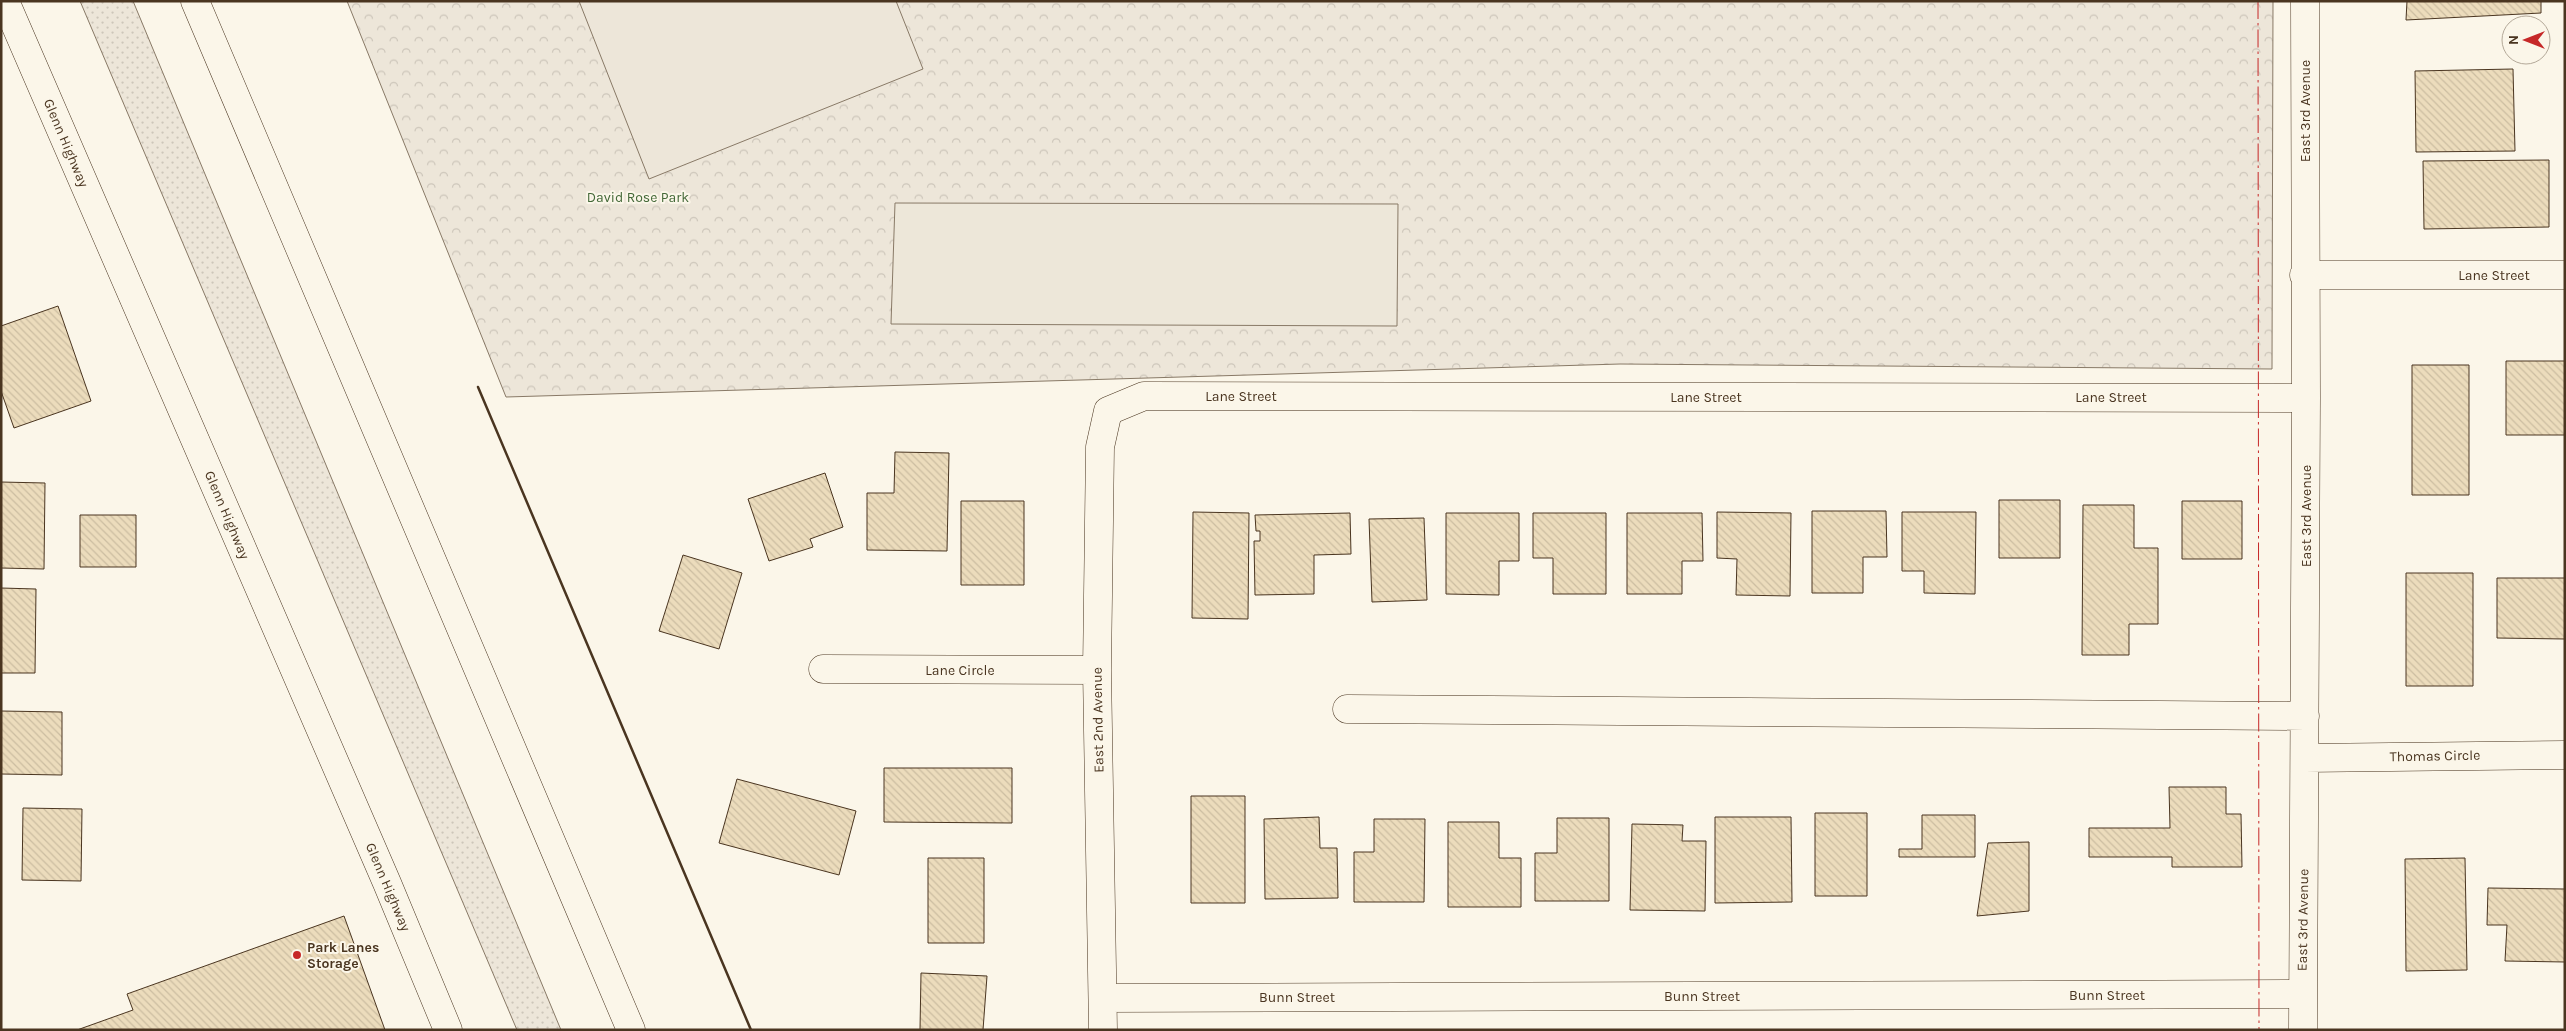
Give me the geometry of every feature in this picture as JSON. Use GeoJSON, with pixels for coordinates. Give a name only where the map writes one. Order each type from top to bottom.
{"type":"FeatureCollection","features":[{"type":"Feature","properties":{"kind":"main road","name":"Glenn Highway"},"geometry":{"type":"LineString","coordinates":[[5,1],[383,874],[448,1030]]}},
{"type":"Feature","properties":{"kind":"main road"},"geometry":{"type":"LineString","coordinates":[[195,1],[631,1030]]}},
{"type":"Feature","properties":{"kind":"main road","name":"East 3rd Avenue"},"geometry":{"type":"LineString","coordinates":[[2303,1030],[2306,398],[2304,275],[2305,1]]}},
{"type":"Feature","properties":{"kind":"main road","name":"Lane Street"},"geometry":{"type":"LineString","coordinates":[[2304,275],[2565,275]]}},
{"type":"Feature","properties":{"kind":"main road","name":"Lane Street"},"geometry":{"type":"LineString","coordinates":[[1108,411],[1144,396],[2306,398]]}},
{"type":"Feature","properties":{"kind":"main road","name":"East 2nd Avenue"},"geometry":{"type":"LineString","coordinates":[[1103,1030],[1097,670],[1100,446],[1108,411]]}},
{"type":"Feature","properties":{"kind":"main road","name":"Lane Circle"},"geometry":{"type":"LineString","coordinates":[[823,669],[1097,670]]}},
{"type":"Feature","properties":{"kind":"main road"},"geometry":{"type":"LineString","coordinates":[[1347,709],[2305,716]]}},
{"type":"Feature","properties":{"kind":"main road","name":"Thomas Circle"},"geometry":{"type":"LineString","coordinates":[[2305,758],[2565,755]]}},
{"type":"Feature","properties":{"kind":"main road","name":"Bunn Street"},"geometry":{"type":"LineString","coordinates":[[1103,998],[2302,994]]}},
{"type":"Feature","properties":{"kind":"green space"},"geometry":{"type":"Polygon","coordinates":[[[80,1],[133,1],[561,1030],[517,1030],[80,1]]]}},
{"type":"Feature","properties":{"kind":"green space","name":"David Rose Park"},"geometry":{"type":"Polygon","coordinates":[[[347,1],[2273,1],[2272,369],[1620,364],[506,397],[347,1]]]}},
{"type":"Feature","properties":{"kind":"green space"},"geometry":{"type":"Polygon","coordinates":[[[579,1],[896,1],[923,69],[649,179],[579,1]]]}},
{"type":"Feature","properties":{"kind":"shaded area"},"geometry":{"type":"Polygon","coordinates":[[[895,203],[1398,204],[1397,326],[891,324],[895,203]]]}},
{"type":"Feature","properties":{"kind":"building"},"geometry":{"type":"Polygon","coordinates":[[[2407,1],[2541,1],[2541,13],[2406,20],[2407,1]]]}},
{"type":"Feature","properties":{"kind":"building"},"geometry":{"type":"Polygon","coordinates":[[[2513,69],[2515,151],[2416,152],[2415,71],[2513,69]]]}},
{"type":"Feature","properties":{"kind":"building"},"geometry":{"type":"Polygon","coordinates":[[[2549,160],[2549,227],[2424,229],[2423,161],[2549,160]]]}},
{"type":"Feature","properties":{"kind":"building"},"geometry":{"type":"Polygon","coordinates":[[[58,306],[91,401],[14,428],[1,391],[1,326],[58,306]]]}},
{"type":"Feature","properties":{"kind":"building"},"geometry":{"type":"Polygon","coordinates":[[[2506,361],[2565,361],[2565,435],[2506,435],[2506,361]]]}},
{"type":"Feature","properties":{"kind":"building"},"geometry":{"type":"Polygon","coordinates":[[[2412,365],[2469,365],[2469,495],[2412,495],[2412,365]]]}},
{"type":"Feature","properties":{"kind":"building"},"geometry":{"type":"Polygon","coordinates":[[[895,452],[949,453],[947,551],[867,550],[867,493],[894,493],[895,452]]]}},
{"type":"Feature","properties":{"kind":"building"},"geometry":{"type":"Polygon","coordinates":[[[825,473],[843,527],[810,539],[813,547],[769,561],[748,499],[825,473]]]}},
{"type":"Feature","properties":{"kind":"building"},"geometry":{"type":"Polygon","coordinates":[[[1,482],[45,483],[44,569],[1,568],[1,482]]]}},
{"type":"Feature","properties":{"kind":"building"},"geometry":{"type":"Polygon","coordinates":[[[1999,500],[2060,500],[2060,558],[1999,558],[1999,500]]]}},
{"type":"Feature","properties":{"kind":"building"},"geometry":{"type":"Polygon","coordinates":[[[961,501],[1024,501],[1024,585],[961,585],[961,501]]]}},
{"type":"Feature","properties":{"kind":"building"},"geometry":{"type":"Polygon","coordinates":[[[2182,501],[2242,501],[2242,559],[2182,559],[2182,501]]]}},
{"type":"Feature","properties":{"kind":"building"},"geometry":{"type":"Polygon","coordinates":[[[2083,505],[2134,505],[2134,548],[2158,548],[2158,624],[2129,624],[2129,655],[2082,655],[2083,505]]]}},
{"type":"Feature","properties":{"kind":"building"},"geometry":{"type":"Polygon","coordinates":[[[1812,511],[1886,511],[1887,557],[1863,557],[1863,593],[1812,593],[1812,511]]]}},
{"type":"Feature","properties":{"kind":"building"},"geometry":{"type":"Polygon","coordinates":[[[1193,512],[1249,513],[1248,619],[1192,618],[1193,512]]]}},
{"type":"Feature","properties":{"kind":"building"},"geometry":{"type":"Polygon","coordinates":[[[1717,512],[1791,513],[1790,596],[1736,595],[1737,559],[1717,558],[1717,512]]]}},
{"type":"Feature","properties":{"kind":"building"},"geometry":{"type":"Polygon","coordinates":[[[1902,512],[1976,512],[1975,594],[1924,593],[1924,571],[1902,571],[1902,512]]]}},
{"type":"Feature","properties":{"kind":"building"},"geometry":{"type":"Polygon","coordinates":[[[1350,513],[1351,554],[1314,555],[1314,594],[1255,595],[1254,541],[1260,541],[1260,531],[1256,531],[1255,515],[1350,513]]]}},
{"type":"Feature","properties":{"kind":"building"},"geometry":{"type":"Polygon","coordinates":[[[1446,513],[1519,513],[1519,561],[1499,561],[1499,595],[1446,594],[1446,513]]]}},
{"type":"Feature","properties":{"kind":"building"},"geometry":{"type":"Polygon","coordinates":[[[1533,513],[1606,513],[1606,594],[1553,594],[1553,558],[1533,558],[1533,513]]]}},
{"type":"Feature","properties":{"kind":"building"},"geometry":{"type":"Polygon","coordinates":[[[1627,513],[1702,513],[1703,561],[1682,561],[1682,594],[1627,594],[1627,513]]]}},
{"type":"Feature","properties":{"kind":"building"},"geometry":{"type":"Polygon","coordinates":[[[80,515],[136,515],[136,567],[80,567],[80,515]]]}},
{"type":"Feature","properties":{"kind":"building"},"geometry":{"type":"Polygon","coordinates":[[[1424,518],[1427,600],[1372,602],[1369,519],[1424,518]]]}},
{"type":"Feature","properties":{"kind":"building"},"geometry":{"type":"Polygon","coordinates":[[[683,555],[742,573],[719,649],[659,631],[683,555]]]}},
{"type":"Feature","properties":{"kind":"building"},"geometry":{"type":"Polygon","coordinates":[[[2406,573],[2473,573],[2473,686],[2406,686],[2406,573]]]}},
{"type":"Feature","properties":{"kind":"building"},"geometry":{"type":"Polygon","coordinates":[[[2497,578],[2565,578],[2565,639],[2497,638],[2497,578]]]}},
{"type":"Feature","properties":{"kind":"building"},"geometry":{"type":"Polygon","coordinates":[[[1,588],[36,589],[35,673],[1,673],[1,588]]]}},
{"type":"Feature","properties":{"kind":"building"},"geometry":{"type":"Polygon","coordinates":[[[1,711],[62,712],[62,775],[1,774],[1,711]]]}},
{"type":"Feature","properties":{"kind":"building"},"geometry":{"type":"Polygon","coordinates":[[[884,768],[1012,768],[1012,823],[884,822],[884,768]]]}},
{"type":"Feature","properties":{"kind":"building"},"geometry":{"type":"Polygon","coordinates":[[[737,779],[856,811],[839,875],[719,843],[737,779]]]}},
{"type":"Feature","properties":{"kind":"building"},"geometry":{"type":"Polygon","coordinates":[[[2169,787],[2226,787],[2226,814],[2241,814],[2242,867],[2172,867],[2172,857],[2089,857],[2089,828],[2170,828],[2169,787]]]}},
{"type":"Feature","properties":{"kind":"building"},"geometry":{"type":"Polygon","coordinates":[[[1191,796],[1245,796],[1245,903],[1191,903],[1191,796]]]}},
{"type":"Feature","properties":{"kind":"building"},"geometry":{"type":"Polygon","coordinates":[[[23,808],[82,809],[81,881],[22,880],[23,808]]]}},
{"type":"Feature","properties":{"kind":"building"},"geometry":{"type":"Polygon","coordinates":[[[1815,813],[1867,813],[1867,896],[1815,896],[1815,813]]]}},
{"type":"Feature","properties":{"kind":"building"},"geometry":{"type":"Polygon","coordinates":[[[1922,815],[1975,815],[1975,857],[1899,857],[1899,849],[1922,849],[1922,815]]]}},
{"type":"Feature","properties":{"kind":"building"},"geometry":{"type":"Polygon","coordinates":[[[1319,817],[1320,848],[1337,848],[1338,898],[1265,899],[1264,819],[1319,817]]]}},
{"type":"Feature","properties":{"kind":"building"},"geometry":{"type":"Polygon","coordinates":[[[1715,817],[1791,817],[1792,902],[1715,903],[1715,817]]]}},
{"type":"Feature","properties":{"kind":"building"},"geometry":{"type":"Polygon","coordinates":[[[1557,818],[1609,818],[1609,901],[1535,901],[1535,853],[1557,853],[1557,818]]]}},
{"type":"Feature","properties":{"kind":"building"},"geometry":{"type":"Polygon","coordinates":[[[1374,819],[1425,819],[1424,902],[1354,902],[1354,852],[1374,852],[1374,819]]]}},
{"type":"Feature","properties":{"kind":"building"},"geometry":{"type":"Polygon","coordinates":[[[1448,822],[1499,822],[1499,858],[1521,858],[1521,907],[1448,907],[1448,822]]]}},
{"type":"Feature","properties":{"kind":"building"},"geometry":{"type":"Polygon","coordinates":[[[1632,824],[1683,825],[1682,841],[1706,841],[1705,911],[1630,910],[1632,824]]]}},
{"type":"Feature","properties":{"kind":"building"},"geometry":{"type":"Polygon","coordinates":[[[2029,842],[2029,911],[1977,916],[1988,843],[2029,842]]]}},
{"type":"Feature","properties":{"kind":"building"},"geometry":{"type":"Polygon","coordinates":[[[928,858],[984,858],[984,943],[928,943],[928,858]]]}},
{"type":"Feature","properties":{"kind":"building"},"geometry":{"type":"Polygon","coordinates":[[[2465,858],[2467,970],[2406,971],[2405,859],[2465,858]]]}},
{"type":"Feature","properties":{"kind":"building"},"geometry":{"type":"Polygon","coordinates":[[[2488,888],[2565,889],[2565,962],[2505,961],[2507,925],[2487,925],[2488,888]]]}},
{"type":"Feature","properties":{"kind":"building","name":"Park Lanes Storage"},"geometry":{"type":"Polygon","coordinates":[[[344,916],[385,1030],[77,1030],[133,1010],[127,994],[344,916]]]}},
{"type":"Feature","properties":{"kind":"building"},"geometry":{"type":"Polygon","coordinates":[[[921,973],[987,976],[983,1030],[920,1030],[921,973]]]}},
{"type":"Feature","properties":{"kind":"wall"},"geometry":{"type":"LineString","coordinates":[[478,387],[751,1030]]}},
{"type":"Feature","properties":{"kind":"power"},"geometry":{"type":"LineString","coordinates":[[2258,1],[2259,1030]]}},
{"type":"Feature","properties":{"kind":"place","name":"Park Lanes Storage"},"geometry":{"type":"Point","coordinates":[297,955]}}]}
